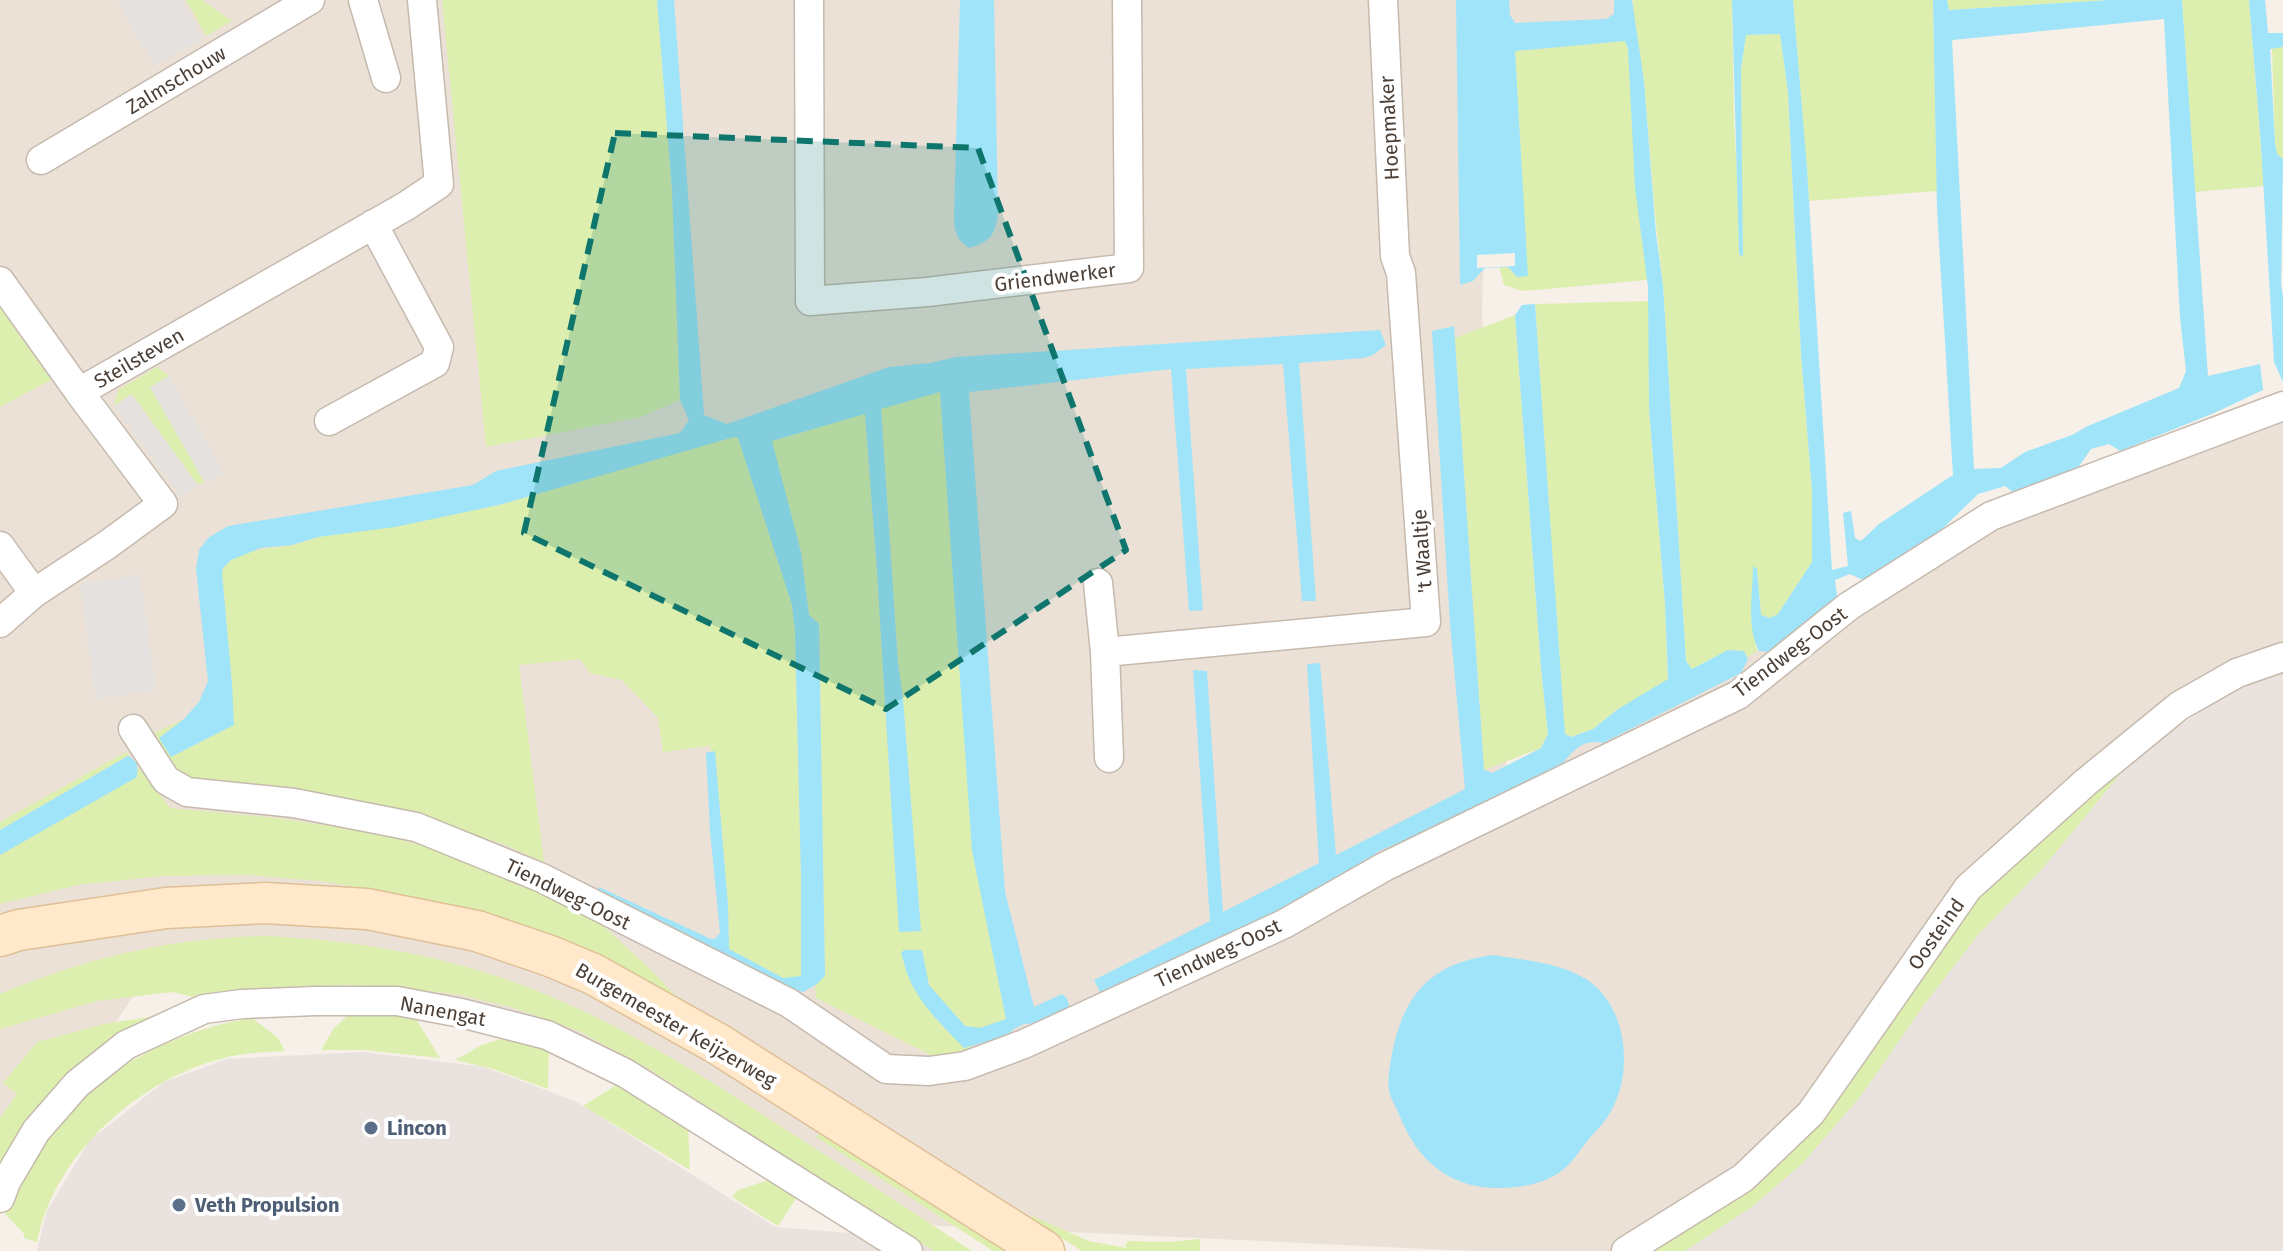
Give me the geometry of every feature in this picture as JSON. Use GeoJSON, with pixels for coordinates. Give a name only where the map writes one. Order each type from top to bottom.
{"type":"FeatureCollection","features":[{"type":"Feature","properties":{"kind":"street","name":"Zalmschouw"},"geometry":{"type":"LineString","coordinates":[[41,160],[310,0]]}},
{"type":"Feature","properties":{"kind":"street"},"geometry":{"type":"LineString","coordinates":[[363,0],[386,78]]}},
{"type":"Feature","properties":{"kind":"street","name":"Steilsteven"},"geometry":{"type":"LineString","coordinates":[[0,623],[34,593],[163,504],[79,392],[439,184],[422,0]]}},
{"type":"Feature","properties":{"kind":"street","name":"Griendwerker"},"geometry":{"type":"LineString","coordinates":[[809,0],[810,301],[927,292],[1129,268],[1127,0]]}},
{"type":"Feature","properties":{"kind":"street","name":"Hoepmaker"},"geometry":{"type":"LineString","coordinates":[[1383,0],[1395,256]]}},
{"type":"Feature","properties":{"kind":"street"},"geometry":{"type":"LineString","coordinates":[[329,421],[435,363],[439,347],[373,224]]}},
{"type":"Feature","properties":{"kind":"street","name":"'t Waaltje"},"geometry":{"type":"LineString","coordinates":[[1105,652],[1426,622],[1401,273],[1395,256]]}},
{"type":"Feature","properties":{"kind":"street"},"geometry":{"type":"LineString","coordinates":[[0,281],[79,392]]}},
{"type":"Feature","properties":{"kind":"street","name":"Tiendweg-Oost"},"geometry":{"type":"LineString","coordinates":[[133,729],[166,780],[187,792],[294,803],[416,827],[542,878],[789,1003],[886,1069],[929,1071],[965,1066],[1024,1044],[1284,924],[1397,860],[1738,695],[1849,606],[1991,516],[2283,406]]}},
{"type":"Feature","properties":{"kind":"street"},"geometry":{"type":"LineString","coordinates":[[0,546],[34,593]]}},
{"type":"Feature","properties":{"kind":"street"},"geometry":{"type":"LineString","coordinates":[[1098,583],[1105,652],[1109,758]]}},
{"type":"Feature","properties":{"kind":"street","name":"Oosteind"},"geometry":{"type":"LineString","coordinates":[[1626,1251],[1743,1178],[1811,1113],[1968,888],[2086,782],[2179,706],[2237,673],[2283,657]]}},
{"type":"Feature","properties":{"kind":"street","name":"Burgemeester Keijzerweg"},"geometry":{"type":"LineString","coordinates":[[0,936],[19,930],[166,908],[265,903],[367,909],[477,931],[593,974],[718,1044],[1044,1251]]}},
{"type":"Feature","properties":{"kind":"street","name":"Burgemeester Keijzerweg"},"geometry":{"type":"LineString","coordinates":[[0,962],[77,922]]}},
{"type":"Feature","properties":{"kind":"street","name":"Nanengat"},"geometry":{"type":"LineString","coordinates":[[0,1198],[36,1131],[77,1084],[126,1045],[204,1009],[286,1002],[397,1001],[461,1013],[547,1035],[612,1066],[908,1251]]}},
{"type":"Feature","properties":{"kind":"highlighted area"},"geometry":{"type":"Polygon","coordinates":[[[615,133],[978,148],[1126,550],[886,709],[524,533],[615,133]]]}},
{"type":"Feature","properties":{"kind":"shaded area"},"geometry":{"type":"Polygon","coordinates":[[[0,0],[1777,0],[1488,69],[1482,313],[1507,777],[2058,498],[2283,420],[2283,654],[2202,703],[2043,820],[1832,1095],[1617,1251],[1472,1251],[901,1224],[692,1089],[370,975],[136,992],[0,1194],[0,0]]]}},
{"type":"Feature","properties":{"kind":"shaded area"},"geometry":{"type":"Polygon","coordinates":[[[117,0],[182,0],[203,38],[154,66],[117,0]]]}},
{"type":"Feature","properties":{"kind":"shaded area"},"geometry":{"type":"Polygon","coordinates":[[[169,376],[224,473],[205,483],[150,387],[169,376]]]}},
{"type":"Feature","properties":{"kind":"shaded area"},"geometry":{"type":"Polygon","coordinates":[[[131,394],[197,484],[181,497],[114,406],[131,394]]]}},
{"type":"Feature","properties":{"kind":"shaded area"},"geometry":{"type":"Polygon","coordinates":[[[140,575],[156,690],[96,699],[80,584],[140,575]]]}},
{"type":"Feature","properties":{"kind":"shaded area"},"geometry":{"type":"Polygon","coordinates":[[[2283,655],[2283,1251],[1629,1251],[1726,1217],[2137,755],[2283,655]]]}},
{"type":"Feature","properties":{"kind":"shaded area"},"geometry":{"type":"Polygon","coordinates":[[[363,1052],[484,1067],[577,1102],[775,1227],[898,1237],[961,1251],[37,1251],[47,1211],[89,1141],[164,1082],[227,1059],[363,1052]]]}},
{"type":"Feature","properties":{"kind":"green space"},"geometry":{"type":"Polygon","coordinates":[[[186,0],[202,0],[232,21],[206,36],[186,0]]]}},
{"type":"Feature","properties":{"kind":"green space"},"geometry":{"type":"Polygon","coordinates":[[[442,0],[657,0],[672,190],[680,400],[641,417],[486,447],[442,0]]]}},
{"type":"Feature","properties":{"kind":"green space"},"geometry":{"type":"Polygon","coordinates":[[[1633,0],[1732,0],[1734,122],[1742,256],[1741,69],[1746,35],[1780,34],[1788,92],[1801,354],[1812,491],[1812,562],[1778,614],[1770,619],[1761,615],[1757,569],[1755,644],[1758,650],[1748,657],[1743,651],[1728,650],[1692,669],[1686,661],[1663,285],[1644,81],[1635,37],[1633,0]]]}},
{"type":"Feature","properties":{"kind":"green space"},"geometry":{"type":"Polygon","coordinates":[[[1793,0],[1933,0],[1937,191],[1809,201],[1793,0]]]}},
{"type":"Feature","properties":{"kind":"green space"},"geometry":{"type":"Polygon","coordinates":[[[1947,0],[2110,0],[1948,10],[1947,0]]]}},
{"type":"Feature","properties":{"kind":"green space"},"geometry":{"type":"Polygon","coordinates":[[[2182,0],[2249,0],[2264,186],[2195,192],[2182,0]]]}},
{"type":"Feature","properties":{"kind":"green space"},"geometry":{"type":"Polygon","coordinates":[[[1625,41],[1647,280],[1523,291],[1504,285],[1499,267],[1509,267],[1527,275],[1515,51],[1625,41]]]}},
{"type":"Feature","properties":{"kind":"green space"},"geometry":{"type":"Polygon","coordinates":[[[2272,47],[2283,47],[2283,159],[2277,154],[2275,143],[2272,47]]]}},
{"type":"Feature","properties":{"kind":"green space"},"geometry":{"type":"Polygon","coordinates":[[[1649,301],[1649,409],[1668,680],[1618,709],[1593,729],[1571,737],[1565,734],[1563,713],[1535,304],[1649,301]]]}},
{"type":"Feature","properties":{"kind":"green space"},"geometry":{"type":"Polygon","coordinates":[[[0,308],[51,380],[0,407],[0,308]]]}},
{"type":"Feature","properties":{"kind":"green space"},"geometry":{"type":"Polygon","coordinates":[[[1515,315],[1548,734],[1541,748],[1484,770],[1455,338],[1515,315]]]}},
{"type":"Feature","properties":{"kind":"green space"},"geometry":{"type":"Polygon","coordinates":[[[157,367],[169,376],[150,387],[205,483],[197,484],[132,394],[114,406],[118,390],[157,367]]]}},
{"type":"Feature","properties":{"kind":"green space"},"geometry":{"type":"Polygon","coordinates":[[[940,392],[991,941],[1006,1019],[980,1028],[965,1026],[929,985],[922,950],[919,995],[935,1018],[964,1047],[972,1048],[939,1059],[816,998],[815,985],[825,976],[819,624],[809,615],[801,552],[771,441],[865,413],[899,931],[921,931],[898,663],[881,408],[940,392]]]}},
{"type":"Feature","properties":{"kind":"green space"},"geometry":{"type":"Polygon","coordinates":[[[739,438],[792,605],[801,877],[801,977],[783,978],[729,949],[715,752],[711,752],[710,746],[663,752],[658,718],[622,680],[590,673],[580,659],[519,665],[544,862],[503,844],[440,825],[195,783],[172,772],[152,734],[184,719],[159,738],[206,738],[233,724],[222,573],[233,559],[252,551],[293,545],[739,438]]]}},
{"type":"Feature","properties":{"kind":"green space"},"geometry":{"type":"Polygon","coordinates":[[[126,752],[131,758],[127,756],[0,830],[0,822],[126,752]]]}},
{"type":"Feature","properties":{"kind":"green space"},"geometry":{"type":"Polygon","coordinates":[[[2132,760],[2042,869],[1978,935],[1924,1005],[1860,1097],[1802,1164],[1753,1206],[1685,1251],[1650,1251],[1716,1207],[1948,929],[2004,870],[2132,760]]]}},
{"type":"Feature","properties":{"kind":"green space"},"geometry":{"type":"Polygon","coordinates":[[[138,767],[170,808],[276,818],[375,833],[495,865],[582,906],[693,1014],[519,927],[414,897],[320,881],[247,875],[162,876],[78,885],[0,904],[0,855],[136,777],[138,767]]]}},
{"type":"Feature","properties":{"kind":"green space"},"geometry":{"type":"Polygon","coordinates":[[[266,936],[359,945],[421,956],[481,971],[545,994],[611,1025],[706,1079],[972,1251],[934,1251],[647,1068],[579,1031],[511,1007],[460,995],[348,985],[292,987],[206,1000],[172,992],[97,1001],[0,1029],[0,994],[33,981],[98,960],[163,945],[266,936]]]}},
{"type":"Feature","properties":{"kind":"green space"},"geometry":{"type":"Polygon","coordinates":[[[413,1014],[440,1058],[365,1050],[321,1050],[334,1028],[348,1015],[413,1014]]]}},
{"type":"Feature","properties":{"kind":"green space"},"geometry":{"type":"Polygon","coordinates":[[[155,1016],[0,1167],[0,1118],[17,1094],[3,1083],[37,1042],[104,1024],[155,1016]]]}},
{"type":"Feature","properties":{"kind":"green space"},"geometry":{"type":"Polygon","coordinates":[[[252,1018],[278,1038],[285,1051],[232,1056],[193,1068],[132,1102],[81,1151],[62,1179],[46,1210],[37,1242],[24,1238],[24,1234],[5,1214],[30,1165],[81,1100],[117,1070],[154,1049],[192,1033],[252,1018]]]}},
{"type":"Feature","properties":{"kind":"green space"},"geometry":{"type":"Polygon","coordinates":[[[501,1039],[549,1047],[548,1089],[493,1069],[455,1060],[482,1045],[501,1039]]]}},
{"type":"Feature","properties":{"kind":"green space"},"geometry":{"type":"Polygon","coordinates":[[[621,1082],[688,1124],[690,1170],[583,1106],[621,1082]]]}},
{"type":"Feature","properties":{"kind":"green space"},"geometry":{"type":"Polygon","coordinates":[[[829,1131],[1019,1251],[993,1251],[815,1136],[829,1131]]]}},
{"type":"Feature","properties":{"kind":"green space"},"geometry":{"type":"Polygon","coordinates":[[[772,1179],[799,1194],[778,1226],[732,1197],[738,1190],[772,1179]]]}},
{"type":"Feature","properties":{"kind":"green space"},"geometry":{"type":"Polygon","coordinates":[[[1030,1215],[1089,1241],[1127,1248],[1125,1245],[1128,1241],[1200,1239],[1200,1251],[1082,1251],[1033,1220],[1030,1215]]]}},
{"type":"Feature","properties":{"kind":"water"},"geometry":{"type":"Polygon","coordinates":[[[657,0],[674,0],[704,415],[727,424],[889,367],[956,357],[1380,330],[1386,345],[1364,358],[1299,363],[1316,601],[1302,601],[1283,364],[1186,369],[1203,610],[1189,611],[1171,369],[969,392],[1005,892],[1034,1007],[1062,994],[1067,998],[1070,1010],[1042,1023],[1024,1024],[1007,1036],[964,1048],[919,997],[901,953],[904,950],[922,950],[929,985],[965,1026],[980,1028],[1006,1019],[972,851],[940,392],[881,409],[898,663],[921,931],[899,932],[865,414],[772,441],[801,552],[809,615],[819,624],[825,976],[803,992],[783,986],[597,890],[599,887],[715,939],[720,933],[706,753],[715,751],[729,949],[783,978],[801,976],[801,877],[792,605],[738,438],[499,505],[395,527],[261,548],[231,560],[222,573],[234,725],[171,757],[159,738],[184,719],[199,702],[208,681],[196,569],[199,550],[208,538],[228,526],[473,485],[496,471],[680,433],[689,420],[680,400],[672,190],[657,0]]]}},
{"type":"Feature","properties":{"kind":"water"},"geometry":{"type":"Polygon","coordinates":[[[960,0],[994,0],[998,213],[991,236],[970,248],[959,239],[954,218],[960,0]]]}},
{"type":"Feature","properties":{"kind":"water"},"geometry":{"type":"Polygon","coordinates":[[[1456,0],[1509,0],[1510,15],[1515,23],[1606,19],[1614,14],[1614,0],[1632,0],[1644,81],[1663,285],[1686,661],[1692,669],[1728,650],[1744,651],[1748,659],[1741,673],[1603,743],[1590,742],[1580,746],[1563,763],[1409,843],[1379,851],[1353,876],[1175,960],[1161,963],[1103,998],[1094,980],[1210,921],[1193,670],[1207,671],[1223,912],[1319,863],[1307,664],[1320,663],[1336,855],[1465,789],[1450,624],[1432,331],[1454,326],[1484,770],[1492,773],[1541,748],[1548,734],[1515,315],[1522,305],[1535,304],[1565,734],[1571,737],[1593,729],[1618,709],[1668,679],[1649,409],[1648,287],[1635,187],[1628,49],[1625,41],[1515,51],[1528,276],[1517,277],[1508,267],[1485,268],[1473,281],[1460,285],[1456,0]]]}},
{"type":"Feature","properties":{"kind":"water"},"geometry":{"type":"Polygon","coordinates":[[[1732,0],[1793,0],[1807,168],[1832,570],[1848,566],[1843,513],[1851,511],[1855,538],[1861,541],[1879,524],[1953,475],[1937,209],[1933,0],[1947,0],[1949,10],[2110,0],[2182,0],[2208,376],[2260,364],[2263,390],[2120,451],[2109,444],[2091,449],[2073,475],[2019,497],[2005,486],[1978,494],[1931,540],[1867,582],[1850,574],[1835,580],[1837,595],[1828,612],[1770,652],[1759,651],[1751,621],[1753,566],[1757,569],[1761,615],[1770,618],[1778,614],[1812,562],[1812,491],[1801,354],[1788,92],[1780,34],[1746,35],[1741,69],[1743,257],[1739,254],[1732,0]],[[2164,19],[1952,40],[1974,469],[2001,468],[2025,452],[2179,388],[2186,371],[2180,317],[2164,19]]]}},
{"type":"Feature","properties":{"kind":"water"},"geometry":{"type":"Polygon","coordinates":[[[2249,0],[2265,0],[2268,33],[2283,33],[2283,47],[2270,49],[2275,143],[2277,154],[2283,159],[2283,382],[2274,362],[2249,0]]]}},
{"type":"Feature","properties":{"kind":"water"},"geometry":{"type":"Polygon","coordinates":[[[128,756],[137,764],[137,777],[0,855],[0,830],[128,756]]]}},
{"type":"Feature","properties":{"kind":"water"},"geometry":{"type":"Polygon","coordinates":[[[1492,955],[1552,965],[1575,973],[1600,990],[1618,1022],[1624,1059],[1623,1077],[1611,1111],[1572,1161],[1547,1179],[1509,1188],[1466,1183],[1437,1169],[1415,1145],[1388,1086],[1397,1034],[1412,999],[1440,972],[1472,959],[1492,955]]]}},
{"type":"Feature","properties":{"kind":"pier"},"geometry":{"type":"Polygon","coordinates":[[[1515,253],[1515,266],[1477,268],[1477,255],[1515,253]]]}},
{"type":"Feature","properties":{"kind":"place","name":"Lincon"},"geometry":{"type":"Point","coordinates":[371,1128]}},
{"type":"Feature","properties":{"kind":"place","name":"Veth Propulsion"},"geometry":{"type":"Point","coordinates":[179,1205]}}]}
